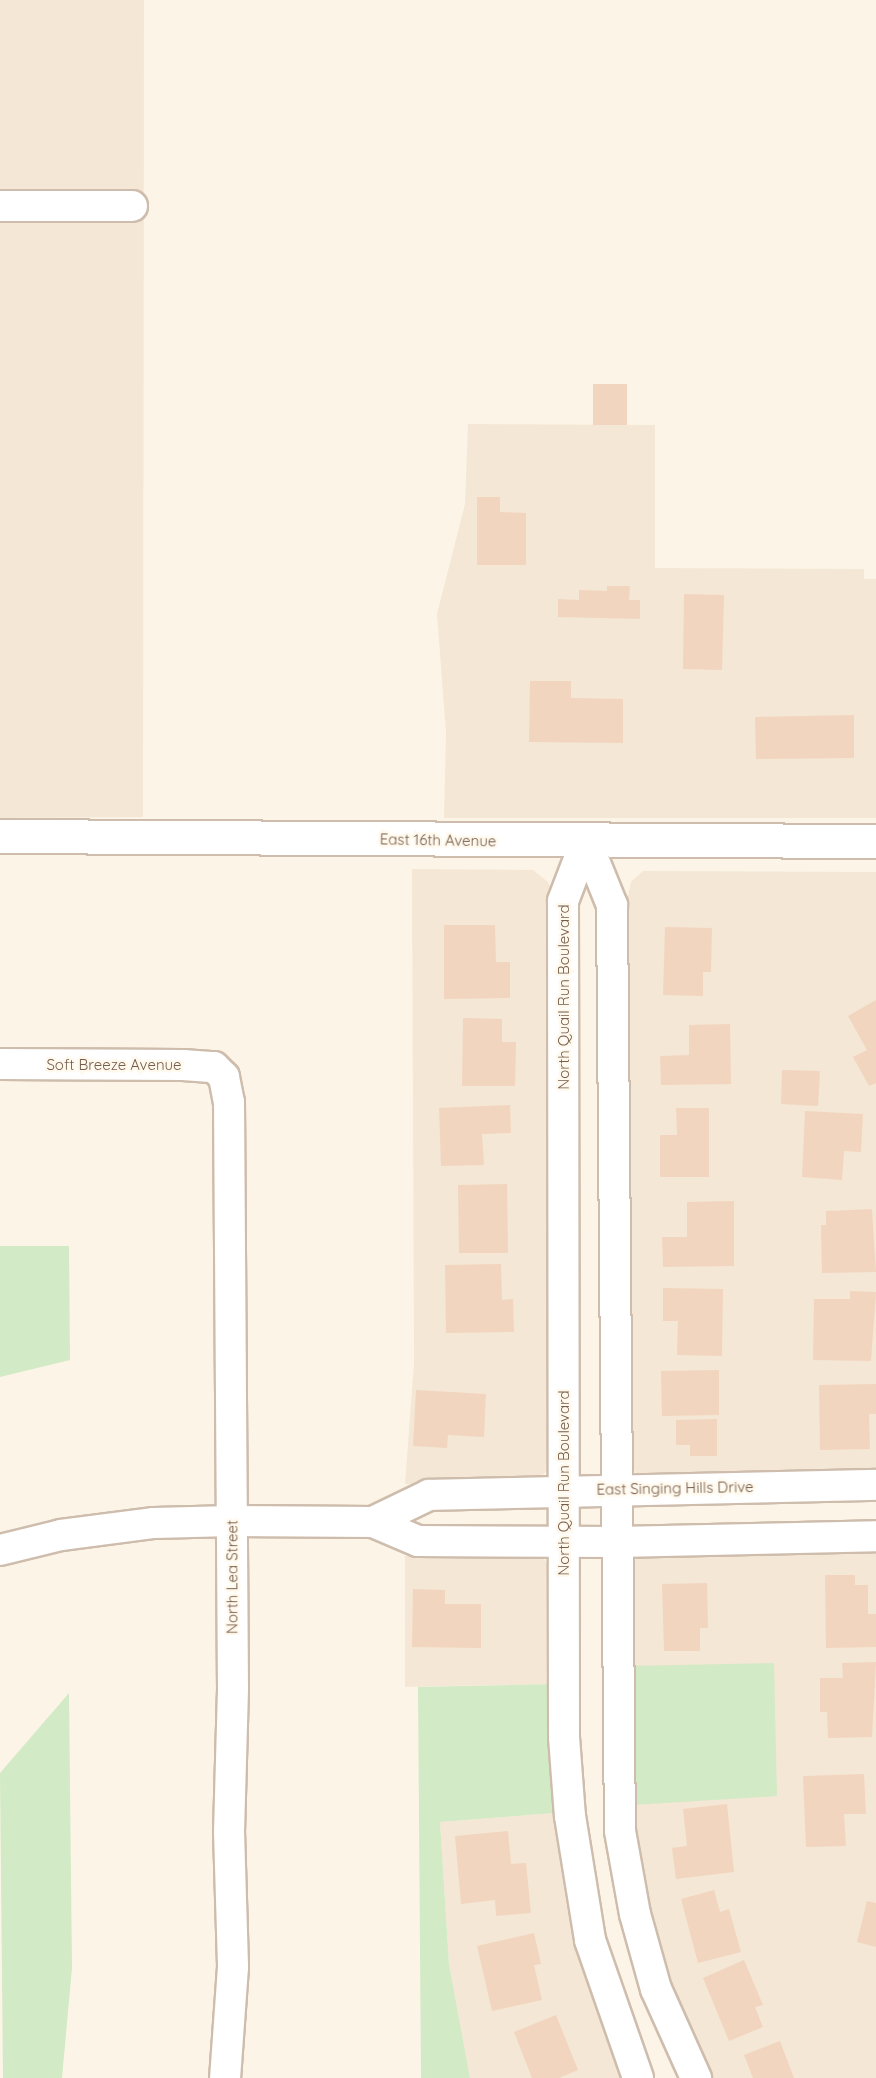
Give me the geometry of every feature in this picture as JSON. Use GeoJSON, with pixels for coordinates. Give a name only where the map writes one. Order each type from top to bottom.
{"type":"FeatureCollection","features":[{"type":"Feature","properties":{"kind":"street"},"geometry":{"type":"LineString","coordinates":[[0,206],[132,206]]}},
{"type":"Feature","properties":{"kind":"street","name":"East 16th Avenue"},"geometry":{"type":"LineString","coordinates":[[0,836],[876,841]]}},
{"type":"Feature","properties":{"kind":"street"},"geometry":{"type":"LineString","coordinates":[[586,841],[612,905],[620,1831],[635,1914],[656,1989],[696,2078]]}},
{"type":"Feature","properties":{"kind":"street","name":"North Quail Run Boulevard"},"geometry":{"type":"LineString","coordinates":[[586,841],[563,901],[564,1737],[572,1826],[590,1940],[638,2078]]}},
{"type":"Feature","properties":{"kind":"street","name":"Soft Breeze Avenue"},"geometry":{"type":"LineString","coordinates":[[0,1064],[183,1065],[214,1067],[225,1077]]}},
{"type":"Feature","properties":{"kind":"street","name":"North Lea Street"},"geometry":{"type":"LineString","coordinates":[[225,1077],[229,1102],[232,1521],[229,1831],[233,1967],[225,2078]]}},
{"type":"Feature","properties":{"kind":"street","name":"East Singing Hills Drive"},"geometry":{"type":"LineString","coordinates":[[373,1522],[429,1495],[564,1490],[876,1485]]}},
{"type":"Feature","properties":{"kind":"street","name":"East Singing Hills Drive"},"geometry":{"type":"LineString","coordinates":[[0,1550],[62,1534],[232,1521],[373,1522],[418,1541],[618,1542],[876,1536]]}},
{"type":"Feature","properties":{"kind":"shaded area"},"geometry":{"type":"Polygon","coordinates":[[[0,0],[144,0],[143,817],[0,818],[0,0]]]}},
{"type":"Feature","properties":{"kind":"shaded area"},"geometry":{"type":"Polygon","coordinates":[[[468,424],[655,425],[655,568],[864,569],[864,579],[876,579],[876,818],[444,818],[446,733],[437,614],[465,504],[468,424]]]}},
{"type":"Feature","properties":{"kind":"shaded area"},"geometry":{"type":"Polygon","coordinates":[[[412,869],[533,870],[548,882],[553,893],[551,1465],[544,1474],[531,1480],[405,1484],[414,1363],[412,869]]]}},
{"type":"Feature","properties":{"kind":"shaded area"},"geometry":{"type":"Polygon","coordinates":[[[643,871],[876,872],[876,1473],[648,1478],[635,1472],[631,1462],[627,901],[631,882],[643,871]]]}},
{"type":"Feature","properties":{"kind":"shaded area"},"geometry":{"type":"Polygon","coordinates":[[[876,1550],[876,2078],[707,2078],[655,1943],[633,1835],[629,1568],[641,1553],[876,1550]]]}},
{"type":"Feature","properties":{"kind":"shaded area"},"geometry":{"type":"Polygon","coordinates":[[[529,1553],[545,1560],[551,1573],[553,1684],[405,1687],[405,1556],[529,1553]]]}},
{"type":"Feature","properties":{"kind":"shaded area"},"geometry":{"type":"Polygon","coordinates":[[[554,1813],[564,1874],[625,2078],[470,2078],[449,1964],[440,1822],[554,1813]]]}},
{"type":"Feature","properties":{"kind":"green space"},"geometry":{"type":"Polygon","coordinates":[[[0,1246],[69,1246],[70,1360],[0,1377],[0,1246]]]}},
{"type":"Feature","properties":{"kind":"green space"},"geometry":{"type":"Polygon","coordinates":[[[774,1663],[777,1796],[633,1805],[628,1666],[774,1663]]]}},
{"type":"Feature","properties":{"kind":"green space"},"geometry":{"type":"Polygon","coordinates":[[[553,1684],[554,1813],[440,1822],[449,1964],[470,2078],[421,2078],[418,1687],[553,1684]]]}},
{"type":"Feature","properties":{"kind":"green space"},"geometry":{"type":"Polygon","coordinates":[[[69,1693],[72,1968],[62,2078],[3,2078],[0,1773],[69,1693]]]}},
{"type":"Feature","properties":{"kind":"building"},"geometry":{"type":"Polygon","coordinates":[[[593,384],[627,384],[627,425],[593,425],[593,384]]]}},
{"type":"Feature","properties":{"kind":"building"},"geometry":{"type":"Polygon","coordinates":[[[477,497],[500,497],[500,512],[526,513],[526,565],[477,565],[477,497]]]}},
{"type":"Feature","properties":{"kind":"building"},"geometry":{"type":"Polygon","coordinates":[[[607,586],[630,586],[629,600],[640,600],[640,619],[558,617],[558,599],[579,600],[579,590],[607,591],[607,586]]]}},
{"type":"Feature","properties":{"kind":"building"},"geometry":{"type":"Polygon","coordinates":[[[684,594],[724,595],[722,670],[683,669],[684,594]]]}},
{"type":"Feature","properties":{"kind":"building"},"geometry":{"type":"Polygon","coordinates":[[[530,681],[571,681],[571,698],[623,699],[623,743],[529,742],[530,681]]]}},
{"type":"Feature","properties":{"kind":"building"},"geometry":{"type":"Polygon","coordinates":[[[854,715],[854,758],[756,759],[755,717],[854,715]]]}},
{"type":"Feature","properties":{"kind":"building"},"geometry":{"type":"Polygon","coordinates":[[[444,925],[495,925],[496,962],[510,962],[510,998],[444,999],[444,925]]]}},
{"type":"Feature","properties":{"kind":"building"},"geometry":{"type":"Polygon","coordinates":[[[665,927],[712,928],[711,972],[703,972],[703,996],[663,995],[665,927]]]}},
{"type":"Feature","properties":{"kind":"building"},"geometry":{"type":"Polygon","coordinates":[[[876,1000],[876,1083],[869,1086],[853,1057],[867,1050],[848,1016],[876,1000]]]}},
{"type":"Feature","properties":{"kind":"building"},"geometry":{"type":"Polygon","coordinates":[[[463,1018],[502,1019],[502,1042],[516,1042],[515,1086],[462,1086],[463,1018]]]}},
{"type":"Feature","properties":{"kind":"building"},"geometry":{"type":"Polygon","coordinates":[[[730,1024],[731,1084],[661,1085],[660,1056],[689,1055],[689,1025],[730,1024]]]}},
{"type":"Feature","properties":{"kind":"building"},"geometry":{"type":"Polygon","coordinates":[[[782,1070],[820,1071],[818,1106],[781,1104],[782,1070]]]}},
{"type":"Feature","properties":{"kind":"building"},"geometry":{"type":"Polygon","coordinates":[[[510,1105],[511,1133],[482,1134],[484,1165],[441,1166],[439,1108],[510,1105]]]}},
{"type":"Feature","properties":{"kind":"building"},"geometry":{"type":"Polygon","coordinates":[[[676,1108],[709,1108],[709,1177],[660,1177],[660,1135],[677,1135],[676,1108]]]}},
{"type":"Feature","properties":{"kind":"building"},"geometry":{"type":"Polygon","coordinates":[[[805,1111],[863,1114],[861,1152],[844,1151],[842,1180],[802,1177],[805,1111]]]}},
{"type":"Feature","properties":{"kind":"building"},"geometry":{"type":"Polygon","coordinates":[[[507,1184],[508,1253],[459,1253],[458,1185],[507,1184]]]}},
{"type":"Feature","properties":{"kind":"building"},"geometry":{"type":"Polygon","coordinates":[[[734,1201],[734,1266],[663,1267],[662,1237],[687,1237],[687,1202],[734,1201]]]}},
{"type":"Feature","properties":{"kind":"building"},"geometry":{"type":"Polygon","coordinates":[[[872,1209],[876,1272],[822,1273],[821,1225],[826,1225],[826,1211],[872,1209]]]}},
{"type":"Feature","properties":{"kind":"building"},"geometry":{"type":"Polygon","coordinates":[[[501,1264],[502,1300],[513,1299],[514,1332],[446,1333],[445,1265],[501,1264]]]}},
{"type":"Feature","properties":{"kind":"building"},"geometry":{"type":"Polygon","coordinates":[[[663,1288],[723,1289],[722,1356],[677,1355],[678,1321],[663,1321],[663,1288]]]}},
{"type":"Feature","properties":{"kind":"building"},"geometry":{"type":"Polygon","coordinates":[[[850,1291],[876,1292],[871,1361],[813,1360],[814,1299],[850,1299],[850,1291]]]}},
{"type":"Feature","properties":{"kind":"building"},"geometry":{"type":"Polygon","coordinates":[[[719,1370],[719,1415],[662,1416],[661,1371],[719,1370]]]}},
{"type":"Feature","properties":{"kind":"building"},"geometry":{"type":"Polygon","coordinates":[[[876,1384],[876,1414],[869,1414],[870,1449],[820,1450],[819,1385],[876,1384]]]}},
{"type":"Feature","properties":{"kind":"building"},"geometry":{"type":"Polygon","coordinates":[[[416,1390],[486,1394],[484,1437],[448,1435],[447,1448],[413,1446],[416,1390]]]}},
{"type":"Feature","properties":{"kind":"building"},"geometry":{"type":"Polygon","coordinates":[[[717,1419],[717,1456],[690,1456],[690,1445],[676,1445],[676,1420],[717,1419]]]}},
{"type":"Feature","properties":{"kind":"building"},"geometry":{"type":"Polygon","coordinates":[[[825,1575],[855,1575],[855,1585],[868,1585],[868,1614],[876,1614],[876,1647],[826,1648],[825,1575]]]}},
{"type":"Feature","properties":{"kind":"building"},"geometry":{"type":"Polygon","coordinates":[[[707,1583],[708,1628],[700,1628],[700,1651],[664,1651],[662,1584],[707,1583]]]}},
{"type":"Feature","properties":{"kind":"building"},"geometry":{"type":"Polygon","coordinates":[[[413,1589],[445,1590],[445,1604],[481,1604],[481,1648],[412,1647],[413,1589]]]}},
{"type":"Feature","properties":{"kind":"building"},"geometry":{"type":"Polygon","coordinates":[[[876,1662],[872,1737],[828,1738],[827,1712],[820,1712],[820,1678],[843,1678],[842,1663],[876,1662]]]}},
{"type":"Feature","properties":{"kind":"building"},"geometry":{"type":"Polygon","coordinates":[[[864,1774],[866,1814],[844,1814],[846,1846],[806,1847],[803,1776],[864,1774]]]}},
{"type":"Feature","properties":{"kind":"building"},"geometry":{"type":"Polygon","coordinates":[[[727,1804],[734,1872],[676,1879],[672,1848],[687,1846],[683,1809],[727,1804]]]}},
{"type":"Feature","properties":{"kind":"building"},"geometry":{"type":"Polygon","coordinates":[[[508,1831],[511,1864],[526,1863],[531,1913],[496,1916],[495,1900],[461,1904],[455,1836],[508,1831]]]}},
{"type":"Feature","properties":{"kind":"building"},"geometry":{"type":"Polygon","coordinates":[[[714,1890],[720,1912],[729,1909],[741,1952],[698,1963],[681,1899],[714,1890]]]}},
{"type":"Feature","properties":{"kind":"building"},"geometry":{"type":"Polygon","coordinates":[[[867,1901],[876,1903],[876,1947],[857,1942],[867,1901]]]}},
{"type":"Feature","properties":{"kind":"building"},"geometry":{"type":"Polygon","coordinates":[[[534,1933],[541,1964],[534,1965],[542,2000],[492,2011],[477,1946],[534,1933]]]}},
{"type":"Feature","properties":{"kind":"building"},"geometry":{"type":"Polygon","coordinates":[[[744,1960],[763,2005],[755,2007],[763,2027],[729,2041],[703,1978],[744,1960]]]}},
{"type":"Feature","properties":{"kind":"building"},"geometry":{"type":"Polygon","coordinates":[[[556,2015],[578,2070],[559,2078],[532,2078],[514,2032],[556,2015]]]}},
{"type":"Feature","properties":{"kind":"building"},"geometry":{"type":"Polygon","coordinates":[[[780,2041],[794,2078],[753,2078],[744,2055],[780,2041]]]}}]}
